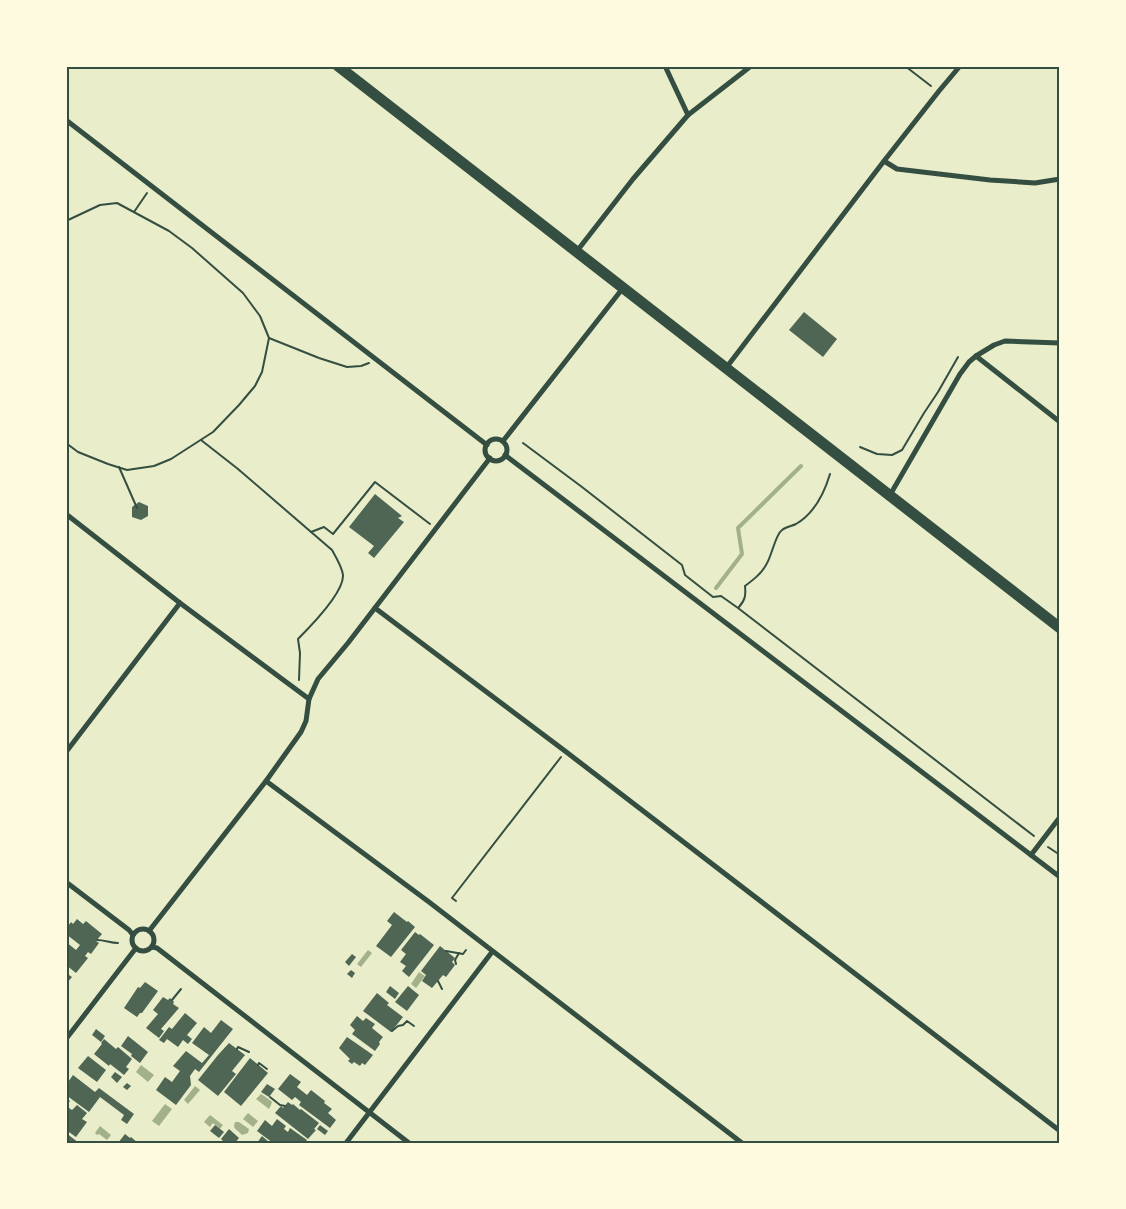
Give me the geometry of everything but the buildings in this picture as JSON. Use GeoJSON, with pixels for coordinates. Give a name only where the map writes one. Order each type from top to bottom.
{"type":"FeatureCollection","features":[{"type":"Feature","properties":{"kind":"main road"},"geometry":{"type":"LineString","coordinates":[[338,66],[1060,628]]}},
{"type":"Feature","properties":{"kind":"street"},"geometry":{"type":"LineString","coordinates":[[665,66],[688,115]]}},
{"type":"Feature","properties":{"kind":"street"},"geometry":{"type":"LineString","coordinates":[[577,251],[633,180],[688,115],[751,66]]}},
{"type":"Feature","properties":{"kind":"street"},"geometry":{"type":"LineString","coordinates":[[726,368],[884,161],[960,66]]}},
{"type":"Feature","properties":{"kind":"street"},"geometry":{"type":"LineString","coordinates":[[66,120],[487,445]]}},
{"type":"Feature","properties":{"kind":"street"},"geometry":{"type":"LineString","coordinates":[[884,161],[897,169],[990,180],[1035,183],[1060,179]]}},
{"type":"Feature","properties":{"kind":"street"},"geometry":{"type":"LineString","coordinates":[[503,441],[623,288]]}},
{"type":"Feature","properties":{"kind":"street"},"geometry":{"type":"LineString","coordinates":[[890,497],[960,374],[969,362],[994,345],[1005,341],[1060,342]]}},
{"type":"Feature","properties":{"kind":"street"},"geometry":{"type":"LineString","coordinates":[[976,356],[1060,422]]}},
{"type":"Feature","properties":{"kind":"street"},"geometry":{"type":"LineString","coordinates":[[492,440],[503,441],[507,447],[507,453],[503,458],[497,460],[490,458],[486,451],[487,445],[492,440]]}},
{"type":"Feature","properties":{"kind":"street"},"geometry":{"type":"LineString","coordinates":[[505,456],[1060,877]]}},
{"type":"Feature","properties":{"kind":"street"},"geometry":{"type":"LineString","coordinates":[[149,931],[266,781],[301,732],[306,721],[309,699],[318,679],[348,643],[490,458]]}},
{"type":"Feature","properties":{"kind":"street"},"geometry":{"type":"LineString","coordinates":[[66,514],[180,603],[309,699]]}},
{"type":"Feature","properties":{"kind":"street"},"geometry":{"type":"LineString","coordinates":[[66,752],[180,603]]}},
{"type":"Feature","properties":{"kind":"street"},"geometry":{"type":"LineString","coordinates":[[375,608],[565,751],[1060,1131]]}},
{"type":"Feature","properties":{"kind":"street"},"geometry":{"type":"LineString","coordinates":[[266,781],[429,902],[742,1143]]}},
{"type":"Feature","properties":{"kind":"street"},"geometry":{"type":"LineString","coordinates":[[1031,855],[1060,818]]}},
{"type":"Feature","properties":{"kind":"street"},"geometry":{"type":"LineString","coordinates":[[66,882],[133,935]]}},
{"type":"Feature","properties":{"kind":"street"},"geometry":{"type":"LineString","coordinates":[[146,929],[154,937],[152,947],[146,951],[136,948],[132,942],[133,935],[138,930],[146,929]]}},
{"type":"Feature","properties":{"kind":"street"},"geometry":{"type":"LineString","coordinates":[[152,947],[157,948],[409,1143]]}},
{"type":"Feature","properties":{"kind":"street"},"geometry":{"type":"LineString","coordinates":[[66,1039],[136,948]]}},
{"type":"Feature","properties":{"kind":"street"},"geometry":{"type":"LineString","coordinates":[[346,1143],[492,952]]}},
{"type":"Feature","properties":{"kind":"path"},"geometry":{"type":"LineString","coordinates":[[905,66],[939,91]]}},
{"type":"Feature","properties":{"kind":"path"},"geometry":{"type":"LineString","coordinates":[[134,212],[152,186]]}},
{"type":"Feature","properties":{"kind":"path"},"geometry":{"type":"LineString","coordinates":[[66,221],[100,205],[118,203],[169,230],[243,294],[260,316],[269,338],[262,372],[255,386],[239,406],[213,432],[171,459],[154,466],[127,470],[78,452],[66,443]]}},
{"type":"Feature","properties":{"kind":"path"},"geometry":{"type":"LineString","coordinates":[[269,338],[347,367],[362,366],[376,360]]}},
{"type":"Feature","properties":{"kind":"path"},"geometry":{"type":"LineString","coordinates":[[860,447],[877,454],[892,455],[902,450],[958,357]]}},
{"type":"Feature","properties":{"kind":"path"},"geometry":{"type":"LineString","coordinates":[[201,440],[238,469],[332,550],[343,574],[342,584],[338,592],[298,639],[300,653],[299,680]]}},
{"type":"Feature","properties":{"kind":"path"},"geometry":{"type":"LineString","coordinates":[[523,443],[682,565],[685,576],[713,597],[721,596],[738,608],[1060,856]]}},
{"type":"Feature","properties":{"kind":"path"},"geometry":{"type":"LineString","coordinates":[[119,467],[137,508]]}},
{"type":"Feature","properties":{"kind":"path"},"geometry":{"type":"LineString","coordinates":[[738,608],[744,602],[745,586],[756,579],[766,564],[781,530],[806,517],[816,506],[830,474]]}},
{"type":"Feature","properties":{"kind":"path"},"geometry":{"type":"LineString","coordinates":[[311,532],[324,527],[333,534],[375,482],[436,528]]}},
{"type":"Feature","properties":{"kind":"path"},"geometry":{"type":"LineString","coordinates":[[456,901],[452,898],[565,751]]}},
{"type":"Feature","properties":{"kind":"path"},"geometry":{"type":"LineString","coordinates":[[97,940],[118,943]]}},
{"type":"Feature","properties":{"kind":"path"},"geometry":{"type":"LineString","coordinates":[[446,951],[449,950],[463,954],[466,950]]}},
{"type":"Feature","properties":{"kind":"path"},"geometry":{"type":"LineString","coordinates":[[456,964],[455,960],[459,953]]}},
{"type":"Feature","properties":{"kind":"path"},"geometry":{"type":"LineString","coordinates":[[438,981],[442,988]]}},
{"type":"Feature","properties":{"kind":"path"},"geometry":{"type":"LineString","coordinates":[[172,1000],[181,990]]}},
{"type":"Feature","properties":{"kind":"path"},"geometry":{"type":"LineString","coordinates":[[392,1031],[407,1021],[414,1026]]}},
{"type":"Feature","properties":{"kind":"path"},"geometry":{"type":"LineString","coordinates":[[237,1049],[238,1047],[249,1052]]}},
{"type":"Feature","properties":{"kind":"path"},"geometry":{"type":"LineString","coordinates":[[258,1065],[260,1063],[268,1069]]}},
{"type":"Feature","properties":{"kind":"path"},"geometry":{"type":"LineString","coordinates":[[270,1096],[280,1105],[285,1106]]}},
{"type":"Feature","properties":{"kind":"shaded area"},"geometry":{"type":"Polygon","coordinates":[[[368,950],[372,953],[361,967],[357,964],[368,950]]]}},
{"type":"Feature","properties":{"kind":"shaded area"},"geometry":{"type":"Polygon","coordinates":[[[419,972],[425,976],[416,988],[411,984],[419,972]]]}},
{"type":"Feature","properties":{"kind":"shaded area"},"geometry":{"type":"Polygon","coordinates":[[[141,1065],[154,1075],[148,1082],[136,1072],[141,1065]]]}},
{"type":"Feature","properties":{"kind":"shaded area"},"geometry":{"type":"Polygon","coordinates":[[[195,1086],[200,1090],[188,1104],[184,1100],[195,1086]]]}},
{"type":"Feature","properties":{"kind":"shaded area"},"geometry":{"type":"Polygon","coordinates":[[[261,1094],[272,1102],[269,1109],[256,1099],[261,1094]]]}},
{"type":"Feature","properties":{"kind":"shaded area"},"geometry":{"type":"Polygon","coordinates":[[[165,1104],[172,1109],[159,1126],[152,1121],[165,1104]]]}},
{"type":"Feature","properties":{"kind":"shaded area"},"geometry":{"type":"Polygon","coordinates":[[[248,1113],[258,1121],[253,1127],[243,1119],[248,1113]]]}},
{"type":"Feature","properties":{"kind":"shaded area"},"geometry":{"type":"Polygon","coordinates":[[[210,1115],[223,1125],[220,1129],[213,1123],[210,1127],[204,1122],[210,1115]]]}},
{"type":"Feature","properties":{"kind":"shaded area"},"geometry":{"type":"Polygon","coordinates":[[[235,1122],[239,1122],[249,1129],[248,1133],[242,1135],[234,1127],[235,1122]]]}},
{"type":"Feature","properties":{"kind":"shaded area"},"geometry":{"type":"Polygon","coordinates":[[[100,1126],[111,1135],[107,1140],[95,1133],[100,1126]]]}},
{"type":"Feature","properties":{"kind":"waterway"},"geometry":{"type":"LineString","coordinates":[[716,588],[742,554],[738,528],[801,466]]}}]}
